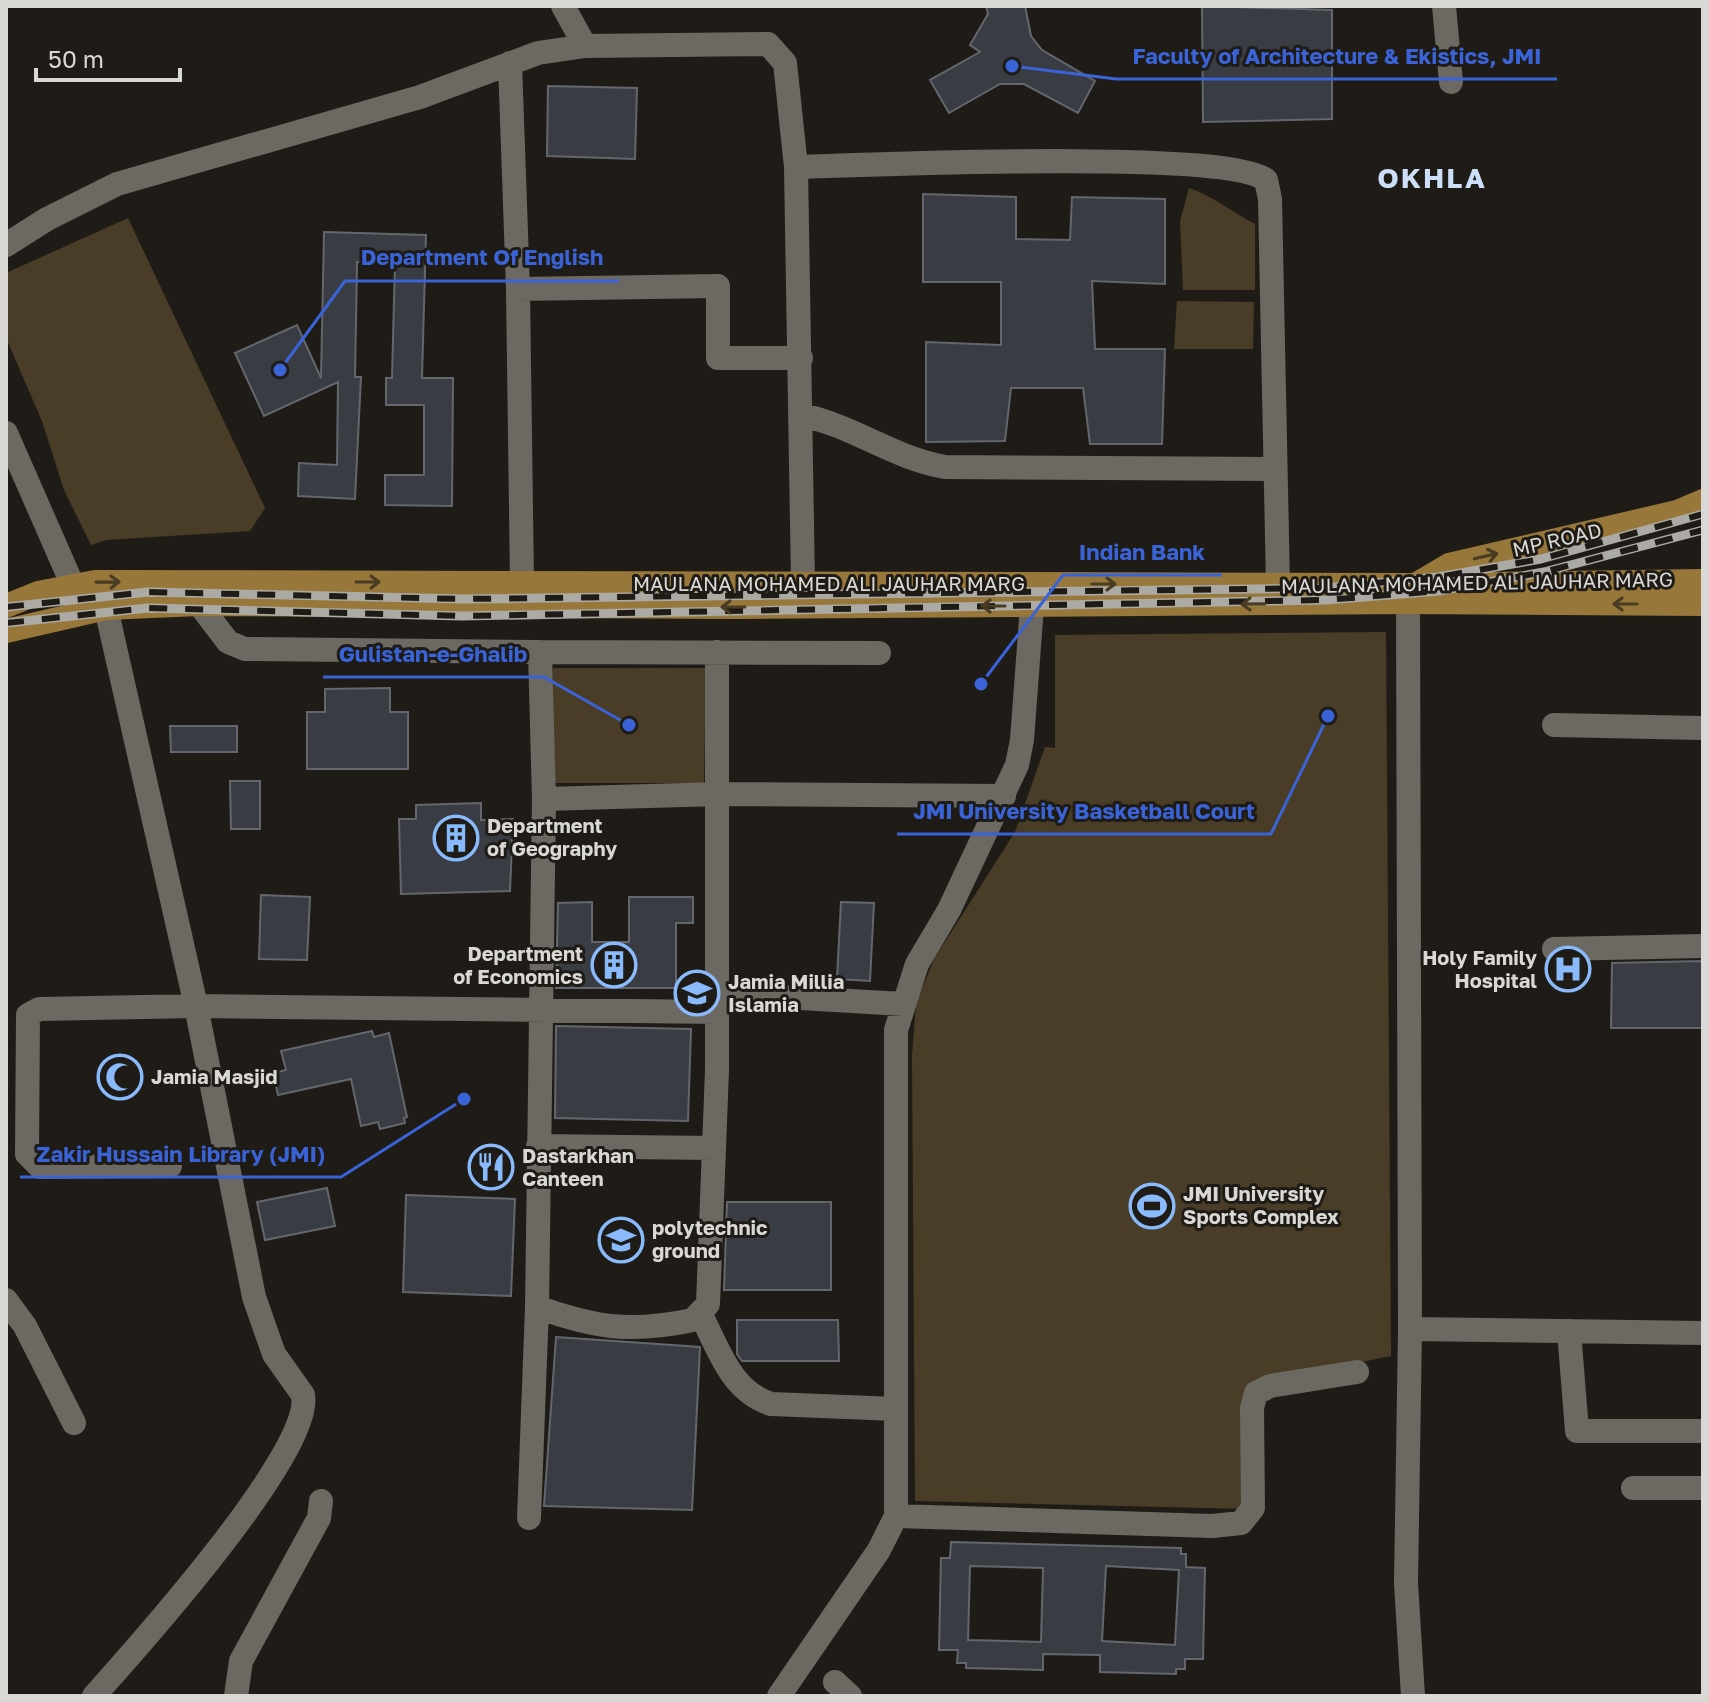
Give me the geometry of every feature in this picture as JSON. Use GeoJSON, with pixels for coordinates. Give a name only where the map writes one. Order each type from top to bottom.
{"type":"FeatureCollection","features":[{"type":"Feature","properties":{"kind":"main road","name":"MP ROAD"},"geometry":{"type":"LineString","coordinates":[[1413,597],[1449,565],[1677,512],[1703,501]]}},
{"type":"Feature","properties":{"kind":"main road","name":"MAULANA MOHAMED ALI JAUHAR MARG"},"geometry":{"type":"LineString","coordinates":[[6,606],[38,593],[73,586],[171,582],[522,583],[634,595],[1032,606],[1413,597],[1703,581]]}},
{"type":"Feature","properties":{"kind":"main road","name":"MAULANA MOHAMED ALI JAUHAR MARG"},"geometry":{"type":"LineString","coordinates":[[6,631],[106,608],[634,595],[803,584],[1278,585],[1413,597],[1703,604]]}},
{"type":"Feature","properties":{"kind":"street"},"geometry":{"type":"LineString","coordinates":[[563,6],[585,46]]}},
{"type":"Feature","properties":{"kind":"street"},"geometry":{"type":"LineString","coordinates":[[1444,6],[1451,82]]}},
{"type":"Feature","properties":{"kind":"street"},"geometry":{"type":"LineString","coordinates":[[11,233],[117,184],[420,97],[538,53],[585,46],[759,42],[773,47],[787,72],[796,167],[803,584]]}},
{"type":"Feature","properties":{"kind":"street"},"geometry":{"type":"LineString","coordinates":[[510,63],[518,289],[522,583]]}},
{"type":"Feature","properties":{"kind":"street"},"geometry":{"type":"LineString","coordinates":[[796,167],[1154,164],[1248,170],[1259,175],[1269,186],[1270,199],[1278,585]]}},
{"type":"Feature","properties":{"kind":"street"},"geometry":{"type":"LineString","coordinates":[[518,289],[718,286],[718,358],[801,358]]}},
{"type":"Feature","properties":{"kind":"street"},"geometry":{"type":"LineString","coordinates":[[802,415],[836,422],[903,457],[945,467],[1275,469]]}},
{"type":"Feature","properties":{"kind":"street"},"geometry":{"type":"LineString","coordinates":[[6,433],[73,586]]}},
{"type":"Feature","properties":{"kind":"street"},"geometry":{"type":"LineString","coordinates":[[1413,597],[1406,1583],[1413,1696]]}},
{"type":"Feature","properties":{"kind":"street"},"geometry":{"type":"LineString","coordinates":[[199,604],[228,642],[245,649],[879,653]]}},
{"type":"Feature","properties":{"kind":"street"},"geometry":{"type":"LineString","coordinates":[[779,1696],[879,1550],[896,1516],[894,1055],[903,1004],[917,964],[949,910],[1004,796],[1022,740],[1032,606]]}},
{"type":"Feature","properties":{"kind":"street"},"geometry":{"type":"LineString","coordinates":[[94,1696],[198,1577],[243,1516],[304,1415],[303,1395],[274,1354],[254,1297],[196,1006],[106,608]]}},
{"type":"Feature","properties":{"kind":"street"},"geometry":{"type":"LineString","coordinates":[[529,1518],[537,1307],[544,799],[540,652]]}},
{"type":"Feature","properties":{"kind":"street"},"geometry":{"type":"LineString","coordinates":[[537,1307],[598,1327],[620,1328],[668,1326],[701,1315],[708,1304],[717,1002],[717,652]]}},
{"type":"Feature","properties":{"kind":"street"},"geometry":{"type":"LineString","coordinates":[[1554,725],[1703,728]]}},
{"type":"Feature","properties":{"kind":"street"},"geometry":{"type":"LineString","coordinates":[[544,799],[719,794],[1004,796]]}},
{"type":"Feature","properties":{"kind":"street"},"geometry":{"type":"LineString","coordinates":[[1554,949],[1703,946]]}},
{"type":"Feature","properties":{"kind":"street"},"geometry":{"type":"LineString","coordinates":[[170,1166],[40,1167],[27,1154],[17,1089],[28,1015],[39,1009],[196,1006],[541,1012],[717,1002],[903,1004]]}},
{"type":"Feature","properties":{"kind":"street"},"geometry":{"type":"LineString","coordinates":[[538,1146],[714,1148]]}},
{"type":"Feature","properties":{"kind":"street"},"geometry":{"type":"LineString","coordinates":[[6,1300],[25,1326],[74,1423]]}},
{"type":"Feature","properties":{"kind":"street"},"geometry":{"type":"LineString","coordinates":[[701,1315],[739,1387],[759,1400],[771,1404],[896,1409]]}},
{"type":"Feature","properties":{"kind":"street"},"geometry":{"type":"LineString","coordinates":[[1410,1329],[1703,1333]]}},
{"type":"Feature","properties":{"kind":"street"},"geometry":{"type":"LineString","coordinates":[[1569,1331],[1577,1431],[1703,1431]]}},
{"type":"Feature","properties":{"kind":"street"},"geometry":{"type":"LineString","coordinates":[[896,1516],[1212,1526],[1241,1523],[1253,1508],[1252,1408],[1256,1393],[1270,1386],[1357,1372]]}},
{"type":"Feature","properties":{"kind":"street"},"geometry":{"type":"LineString","coordinates":[[1633,1488],[1703,1488]]}},
{"type":"Feature","properties":{"kind":"street"},"geometry":{"type":"LineString","coordinates":[[236,1696],[241,1661],[319,1518],[321,1501]]}},
{"type":"Feature","properties":{"kind":"shaded area"},"geometry":{"type":"Polygon","coordinates":[[[1189,188],[1255,224],[1255,290],[1183,290],[1180,221],[1189,188]]]}},
{"type":"Feature","properties":{"kind":"shaded area"},"geometry":{"type":"Polygon","coordinates":[[[128,218],[265,508],[250,531],[106,540],[91,545],[64,490],[42,421],[6,338],[6,273],[128,218]]]}},
{"type":"Feature","properties":{"kind":"shaded area"},"geometry":{"type":"Polygon","coordinates":[[[1177,301],[1254,302],[1253,349],[1174,349],[1177,301]]]}},
{"type":"Feature","properties":{"kind":"shaded area","name":"JMI University Sports Complex"},"geometry":{"type":"Polygon","coordinates":[[[1386,632],[1391,1356],[1248,1385],[1248,1509],[915,1501],[912,1055],[916,1004],[934,959],[1015,832],[1045,747],[1055,748],[1055,635],[1386,632]]]}},
{"type":"Feature","properties":{"kind":"shaded area"},"geometry":{"type":"Polygon","coordinates":[[[553,668],[706,668],[704,783],[553,783],[553,668]]]}},
{"type":"Feature","properties":{"kind":"building"},"geometry":{"type":"Polygon","coordinates":[[[986,6],[1025,6],[1031,36],[1042,50],[1095,81],[1078,113],[1024,84],[1000,84],[949,113],[930,80],[980,52],[970,45],[988,14],[986,6]]]}},
{"type":"Feature","properties":{"kind":"building"},"geometry":{"type":"Polygon","coordinates":[[[1202,6],[1332,10],[1332,119],[1203,122],[1202,6]]]}},
{"type":"Feature","properties":{"kind":"building"},"geometry":{"type":"Polygon","coordinates":[[[548,86],[637,88],[635,159],[547,156],[548,86]]]}},
{"type":"Feature","properties":{"kind":"building"},"geometry":{"type":"Polygon","coordinates":[[[923,194],[1016,197],[1016,239],[1070,240],[1072,197],[1165,199],[1165,284],[1092,281],[1095,349],[1165,349],[1162,444],[1090,444],[1083,388],[1011,388],[1005,441],[926,442],[926,342],[1001,345],[1001,282],[923,282],[923,194]]]}},
{"type":"Feature","properties":{"kind":"building"},"geometry":{"type":"Polygon","coordinates":[[[324,232],[426,235],[422,378],[453,378],[452,506],[385,505],[385,475],[424,475],[424,405],[386,405],[386,378],[392,378],[395,262],[357,262],[355,377],[361,377],[355,499],[298,496],[299,463],[337,465],[338,382],[264,416],[235,353],[297,325],[321,378],[324,232]]]}},
{"type":"Feature","properties":{"kind":"building"},"geometry":{"type":"Polygon","coordinates":[[[390,688],[390,712],[408,712],[408,769],[307,769],[307,712],[325,712],[325,689],[390,688]]]}},
{"type":"Feature","properties":{"kind":"building"},"geometry":{"type":"Polygon","coordinates":[[[170,726],[237,726],[237,752],[171,752],[170,726]]]}},
{"type":"Feature","properties":{"kind":"building"},"geometry":{"type":"Polygon","coordinates":[[[230,781],[260,781],[260,829],[231,829],[230,781]]]}},
{"type":"Feature","properties":{"kind":"building","name":"Department of Geography"},"geometry":{"type":"Polygon","coordinates":[[[481,803],[481,820],[513,819],[510,891],[401,894],[399,819],[416,819],[416,805],[481,803]]]}},
{"type":"Feature","properties":{"kind":"building"},"geometry":{"type":"Polygon","coordinates":[[[261,895],[310,897],[307,960],[259,959],[261,895]]]}},
{"type":"Feature","properties":{"kind":"building"},"geometry":{"type":"Polygon","coordinates":[[[629,897],[693,897],[693,923],[676,923],[676,988],[556,988],[558,903],[592,902],[592,942],[629,942],[629,897]]]}},
{"type":"Feature","properties":{"kind":"building"},"geometry":{"type":"Polygon","coordinates":[[[841,902],[874,903],[870,981],[837,979],[841,902]]]}},
{"type":"Feature","properties":{"kind":"building"},"geometry":{"type":"Polygon","coordinates":[[[1703,961],[1703,1028],[1611,1028],[1612,963],[1703,961]]]}},
{"type":"Feature","properties":{"kind":"building"},"geometry":{"type":"Polygon","coordinates":[[[556,1026],[691,1029],[688,1121],[555,1118],[556,1026]]]}},
{"type":"Feature","properties":{"kind":"building"},"geometry":{"type":"Polygon","coordinates":[[[372,1031],[374,1037],[389,1033],[407,1117],[404,1118],[405,1123],[380,1129],[378,1122],[361,1126],[351,1079],[278,1095],[273,1073],[286,1070],[281,1051],[372,1031]]]}},
{"type":"Feature","properties":{"kind":"building"},"geometry":{"type":"Polygon","coordinates":[[[327,1188],[335,1226],[265,1240],[257,1202],[327,1188]]]}},
{"type":"Feature","properties":{"kind":"building"},"geometry":{"type":"Polygon","coordinates":[[[406,1195],[515,1199],[511,1296],[403,1292],[406,1195]]]}},
{"type":"Feature","properties":{"kind":"building"},"geometry":{"type":"Polygon","coordinates":[[[727,1202],[831,1202],[831,1290],[724,1290],[727,1202]]]}},
{"type":"Feature","properties":{"kind":"building"},"geometry":{"type":"Polygon","coordinates":[[[737,1320],[838,1320],[839,1361],[742,1361],[737,1354],[737,1320]]]}},
{"type":"Feature","properties":{"kind":"building"},"geometry":{"type":"Polygon","coordinates":[[[556,1337],[700,1347],[692,1510],[544,1506],[556,1337]]]}},
{"type":"Feature","properties":{"kind":"building"},"geometry":{"type":"Polygon","coordinates":[[[951,1542],[1181,1548],[1181,1554],[1186,1554],[1186,1567],[1205,1568],[1203,1659],[1185,1659],[1185,1669],[1176,1669],[1176,1674],[1100,1672],[1100,1655],[1043,1654],[1043,1670],[966,1668],[966,1663],[957,1663],[958,1650],[939,1650],[941,1558],[950,1558],[951,1542]],[[970,1566],[968,1640],[1041,1642],[1043,1568],[970,1566]],[[1106,1566],[1102,1641],[1175,1645],[1179,1570],[1106,1566]]]}},
{"type":"Feature","properties":{"kind":"railway"},"geometry":{"type":"LineString","coordinates":[[6,607],[148,592],[463,599],[1325,588],[1438,577],[1541,559],[1703,514]]}},
{"type":"Feature","properties":{"kind":"railway"},"geometry":{"type":"LineString","coordinates":[[6,623],[148,608],[462,616],[1325,600],[1439,591],[1544,572],[1703,530]]}},
{"type":"Feature","properties":{"kind":"place","name":"Faculty of Architecture & Ekistics, JMI"},"geometry":{"type":"Point","coordinates":[1012,66]}},
{"type":"Feature","properties":{"kind":"place","name":"Department Of English"},"geometry":{"type":"Point","coordinates":[280,370]}},
{"type":"Feature","properties":{"kind":"place","name":"Indian Bank"},"geometry":{"type":"Point","coordinates":[981,684]}},
{"type":"Feature","properties":{"kind":"place","name":"JMI University Basketball Court"},"geometry":{"type":"Point","coordinates":[1328,716]}},
{"type":"Feature","properties":{"kind":"place","name":"Gulistan-e-Ghalib"},"geometry":{"type":"Point","coordinates":[629,725]}},
{"type":"Feature","properties":{"kind":"place","name":"Department of Geography"},"geometry":{"type":"Point","coordinates":[456,838]}},
{"type":"Feature","properties":{"kind":"place","name":"Department of Economics"},"geometry":{"type":"Point","coordinates":[614,965]}},
{"type":"Feature","properties":{"kind":"place","name":"Holy Family Hospital"},"geometry":{"type":"Point","coordinates":[1568,969]}},
{"type":"Feature","properties":{"kind":"place","name":"Jamia Millia Islamia"},"geometry":{"type":"Point","coordinates":[697,993]}},
{"type":"Feature","properties":{"kind":"place","name":"Jamia Masjid"},"geometry":{"type":"Point","coordinates":[120,1077]}},
{"type":"Feature","properties":{"kind":"place","name":"Zakir Hussain Library (JMI)"},"geometry":{"type":"Point","coordinates":[464,1099]}},
{"type":"Feature","properties":{"kind":"place","name":"Dastarkhan Canteen"},"geometry":{"type":"Point","coordinates":[491,1167]}},
{"type":"Feature","properties":{"kind":"place","name":"JMI University Sports Complex"},"geometry":{"type":"Point","coordinates":[1152,1206]}},
{"type":"Feature","properties":{"kind":"place","name":"polytechnic ground"},"geometry":{"type":"Point","coordinates":[621,1240]}},
{"type":"Feature","properties":{"kind":"district","name":"OKHLA"},"geometry":{"type":"Point","coordinates":[1432,178]}}]}
